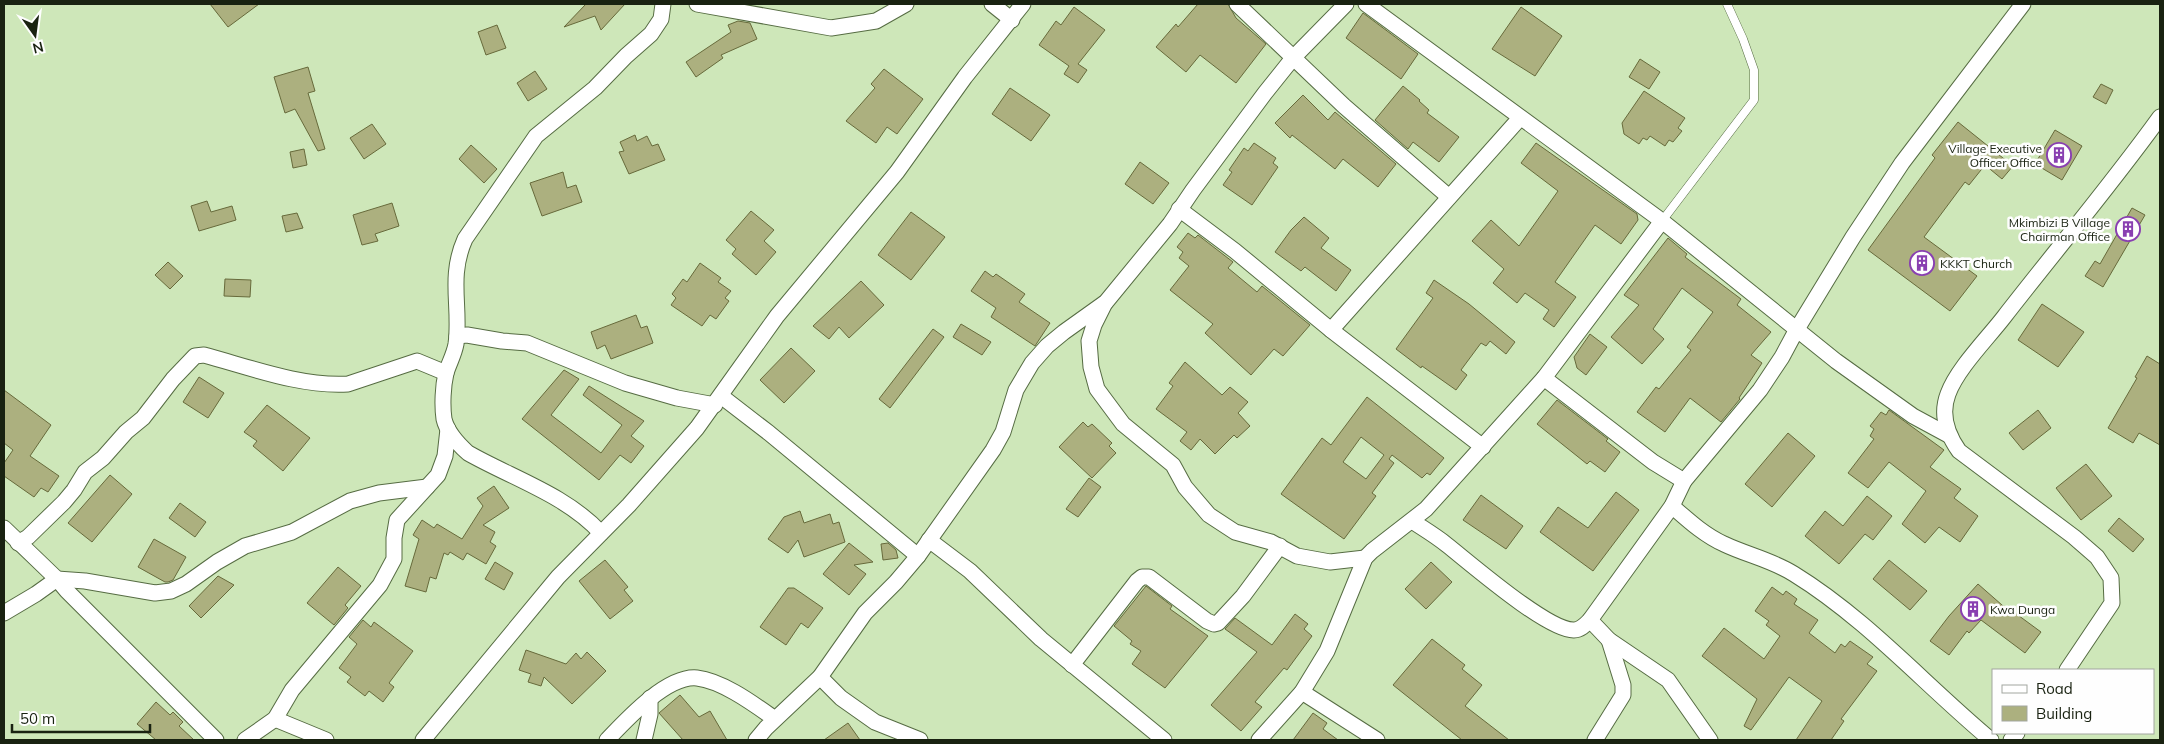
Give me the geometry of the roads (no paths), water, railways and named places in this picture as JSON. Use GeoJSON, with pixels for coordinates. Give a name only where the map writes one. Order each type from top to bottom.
{"type":"FeatureCollection","features":[{"type":"Feature","properties":{"kind":"street"},"geometry":{"type":"LineString","coordinates":[[601,533],[586,518],[553,497],[468,453],[448,429],[444,419],[444,402],[446,373],[453,357],[456,336],[455,276],[461,247],[470,230],[488,208],[525,150],[540,133],[595,88],[656,29],[663,16],[663,4]]}},
{"type":"Feature","properties":{"kind":"street"},"geometry":{"type":"LineString","coordinates":[[697,4],[831,28],[876,21],[906,4]]}},
{"type":"Feature","properties":{"kind":"street"},"geometry":{"type":"LineString","coordinates":[[992,4],[1012,20]]}},
{"type":"Feature","properties":{"kind":"street"},"geometry":{"type":"LineString","coordinates":[[422,740],[558,577],[629,504],[718,401],[737,370],[778,316],[897,172],[964,77],[1012,20],[1023,4]]}},
{"type":"Feature","properties":{"kind":"street"},"geometry":{"type":"LineString","coordinates":[[1237,4],[1344,106],[1448,197]]}},
{"type":"Feature","properties":{"kind":"street"},"geometry":{"type":"LineString","coordinates":[[1346,4],[1293,58],[1239,126],[1170,224],[1106,302],[1094,325],[1089,341],[1091,367],[1097,388],[1112,411],[1134,434],[1173,465],[1185,488],[1213,518],[1235,532],[1271,542],[1297,556],[1314,560],[1340,562],[1365,558]]}},
{"type":"Feature","properties":{"kind":"street"},"geometry":{"type":"LineString","coordinates":[[1366,4],[1662,221],[1836,361],[1913,416],[1950,436]]}},
{"type":"Feature","properties":{"kind":"street"},"geometry":{"type":"LineString","coordinates":[[1412,521],[1446,544],[1508,594],[1548,620],[1574,630],[1583,627],[1672,506],[1684,481],[1760,390],[1782,357],[1853,237],[1902,163],[2023,4]]}},
{"type":"Feature","properties":{"kind":"street"},"geometry":{"type":"LineString","coordinates":[[2068,669],[2112,603],[2111,578],[2097,557],[1968,460],[1959,451],[1950,436],[1944,414],[1948,394],[1964,367],[2069,233],[2124,167],[2160,116]]}},
{"type":"Feature","properties":{"kind":"street"},"geometry":{"type":"LineString","coordinates":[[1331,330],[1520,118]]}},
{"type":"Feature","properties":{"kind":"street"},"geometry":{"type":"LineString","coordinates":[[1179,210],[1235,251],[1331,330],[1483,447]]}},
{"type":"Feature","properties":{"kind":"street"},"geometry":{"type":"LineString","coordinates":[[1259,740],[1302,692],[1335,632],[1365,558],[1412,521],[1483,447],[1544,378],[1662,221]]}},
{"type":"Feature","properties":{"kind":"street"},"geometry":{"type":"LineString","coordinates":[[756,740],[775,719],[820,678],[865,613],[896,582],[918,556],[993,450],[1003,432],[1016,390],[1032,363],[1047,346],[1106,302]]}},
{"type":"Feature","properties":{"kind":"street"},"geometry":{"type":"LineString","coordinates":[[456,336],[467,335],[502,342],[527,343],[593,372],[625,383],[677,398],[718,401],[769,433],[918,556]]}},
{"type":"Feature","properties":{"kind":"street"},"geometry":{"type":"LineString","coordinates":[[18,544],[28,537],[64,502],[85,472],[103,458],[126,432],[143,418],[173,379],[195,356],[204,355],[268,373],[336,385],[361,380],[418,361],[446,373]]}},
{"type":"Feature","properties":{"kind":"street"},"geometry":{"type":"LineString","coordinates":[[1544,378],[1653,462],[1684,481]]}},
{"type":"Feature","properties":{"kind":"street"},"geometry":{"type":"LineString","coordinates":[[245,740],[275,719],[292,690],[380,584],[394,559],[394,538],[397,520],[441,469],[445,456],[448,429]]}},
{"type":"Feature","properties":{"kind":"street"},"geometry":{"type":"LineString","coordinates":[[4,613],[57,579],[85,581],[155,593],[171,591],[193,580],[217,562],[245,546],[292,532],[338,506],[379,493],[427,487]]}},
{"type":"Feature","properties":{"kind":"street"},"geometry":{"type":"LineString","coordinates":[[1672,506],[1713,539],[1794,574],[1830,600],[1868,630],[1956,711],[1991,740]]}},
{"type":"Feature","properties":{"kind":"street"},"geometry":{"type":"LineString","coordinates":[[4,528],[216,740]]}},
{"type":"Feature","properties":{"kind":"street"},"geometry":{"type":"LineString","coordinates":[[928,540],[970,571],[1041,639],[1164,740]]}},
{"type":"Feature","properties":{"kind":"street"},"geometry":{"type":"LineString","coordinates":[[1072,665],[1142,577],[1149,577],[1207,621],[1214,624],[1218,623],[1243,596],[1280,546]]}},
{"type":"Feature","properties":{"kind":"street"},"geometry":{"type":"LineString","coordinates":[[1590,620],[1609,640],[1668,680],[1710,740]]}},
{"type":"Feature","properties":{"kind":"street"},"geometry":{"type":"LineString","coordinates":[[1595,740],[1623,695],[1623,685],[1609,640]]}},
{"type":"Feature","properties":{"kind":"street"},"geometry":{"type":"LineString","coordinates":[[606,740],[650,698],[679,682],[698,678],[711,682],[750,701],[775,719]]}},
{"type":"Feature","properties":{"kind":"street"},"geometry":{"type":"LineString","coordinates":[[820,678],[841,698],[875,722],[920,740]]}},
{"type":"Feature","properties":{"kind":"street"},"geometry":{"type":"LineString","coordinates":[[1302,692],[1377,740]]}},
{"type":"Feature","properties":{"kind":"street"},"geometry":{"type":"LineString","coordinates":[[644,740],[649,720],[650,698]]}},
{"type":"Feature","properties":{"kind":"street"},"geometry":{"type":"LineString","coordinates":[[275,719],[326,740]]}},
{"type":"Feature","properties":{"kind":"lane"},"geometry":{"type":"LineString","coordinates":[[1662,221],[1754,100],[1754,70],[1743,39],[1727,4]]}},
{"type":"Feature","properties":{"kind":"place","name":"Village Executive Officer Office"},"geometry":{"type":"Point","coordinates":[2059,155]}},
{"type":"Feature","properties":{"kind":"place","name":"Mkimbizi B Village Chairman Office"},"geometry":{"type":"Point","coordinates":[2128,229]}},
{"type":"Feature","properties":{"kind":"place","name":"KKKT Church"},"geometry":{"type":"Point","coordinates":[1922,263]}},
{"type":"Feature","properties":{"kind":"place","name":"Kwa Dunga"},"geometry":{"type":"Point","coordinates":[1973,609]}}]}
